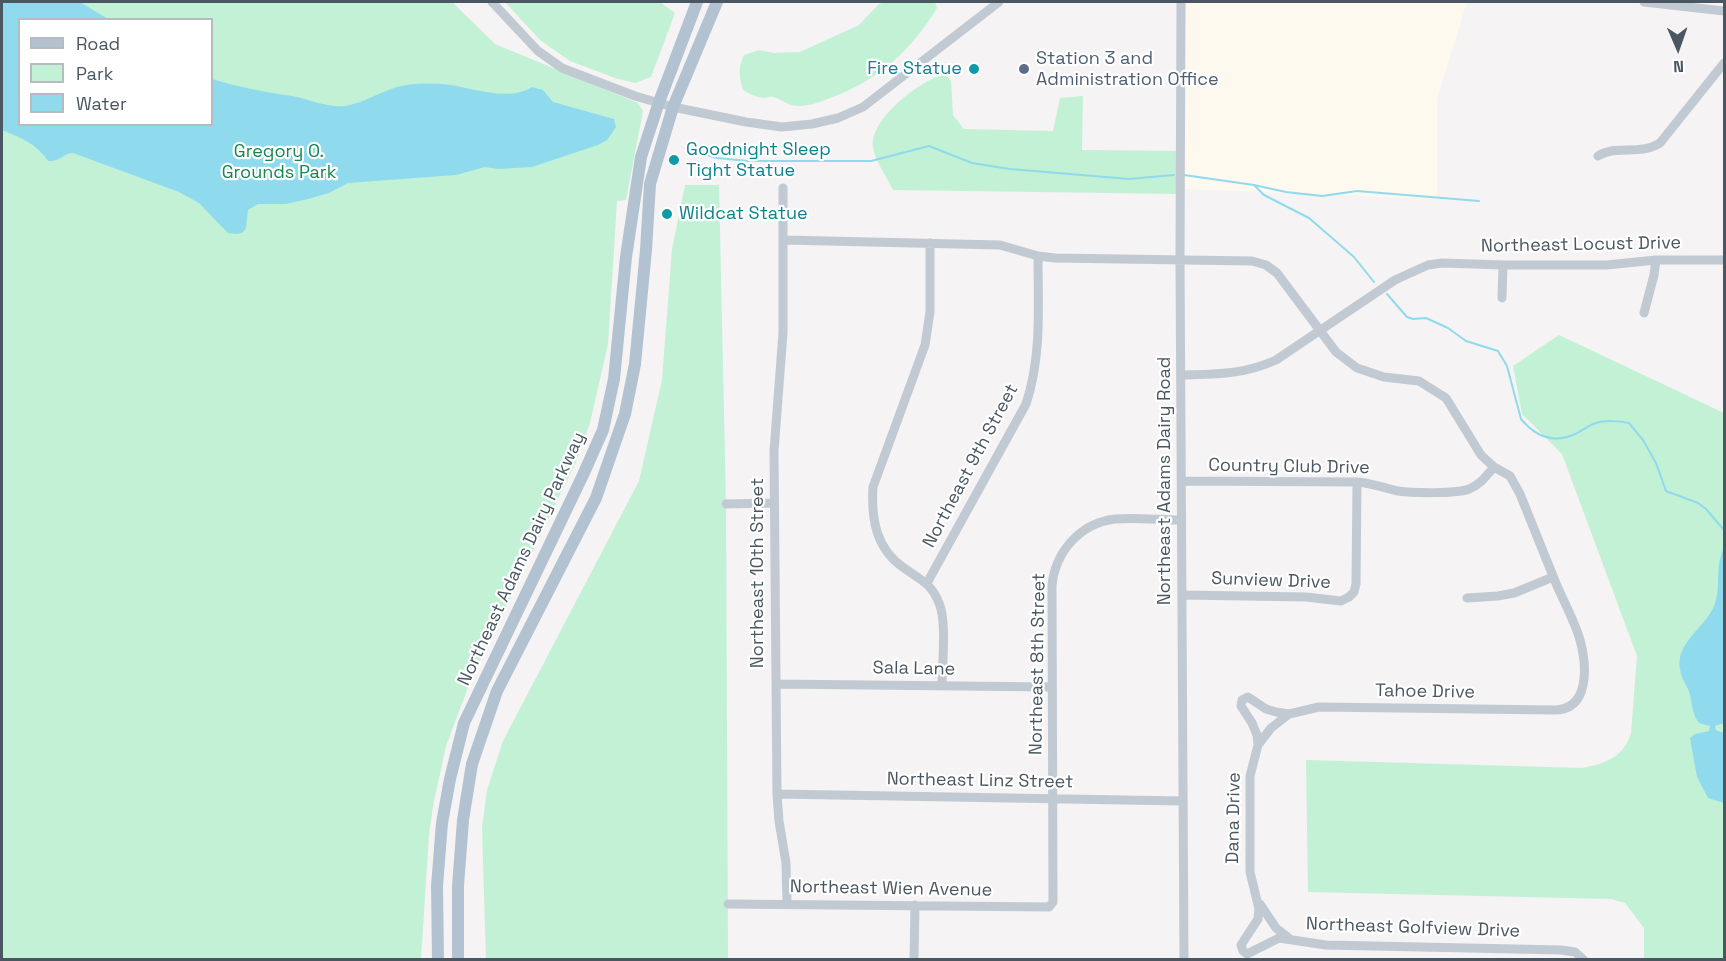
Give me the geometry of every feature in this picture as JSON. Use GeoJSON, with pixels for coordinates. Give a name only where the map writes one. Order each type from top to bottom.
{"type":"FeatureCollection","features":[{"type":"Feature","properties":{"kind":"main road","name":"Northeast Adams Dairy Parkway"},"geometry":{"type":"LineString","coordinates":[[438,960],[438,876],[442,823],[464,723],[603,429],[615,378],[626,257],[639,167],[659,102],[697,2]]}},
{"type":"Feature","properties":{"kind":"main road","name":"Northeast Adams Dairy Parkway"},"geometry":{"type":"LineString","coordinates":[[458,960],[458,886],[463,820],[472,764],[497,692],[596,498],[625,414],[635,364],[650,184],[674,107],[717,2]]}},
{"type":"Feature","properties":{"kind":"street"},"geometry":{"type":"LineString","coordinates":[[492,2],[538,51],[562,68],[635,96],[674,107],[746,122],[782,126],[812,124],[838,118],[863,107],[999,2]]}},
{"type":"Feature","properties":{"kind":"street","name":"Northeast Adams Dairy Road"},"geometry":{"type":"LineString","coordinates":[[1181,2],[1180,260],[1184,960]]}},
{"type":"Feature","properties":{"kind":"street"},"geometry":{"type":"LineString","coordinates":[[1644,2],[1725,11]]}},
{"type":"Feature","properties":{"kind":"street"},"geometry":{"type":"LineString","coordinates":[[1598,156],[1607,151],[1652,148],[1660,143],[1725,63]]}},
{"type":"Feature","properties":{"kind":"street","name":"Northeast 10th Street"},"geometry":{"type":"LineString","coordinates":[[783,188],[783,333],[776,424],[774,503],[777,794],[786,863],[787,904]]}},
{"type":"Feature","properties":{"kind":"street"},"geometry":{"type":"LineString","coordinates":[[784,240],[1000,245],[1038,256],[1055,258],[1251,261],[1266,265],[1277,273],[1336,352],[1357,368],[1384,377],[1419,381],[1446,398],[1482,455],[1494,467],[1510,476],[1520,494],[1553,577],[1498,596],[1467,598]]}},
{"type":"Feature","properties":{"kind":"street"},"geometry":{"type":"LineString","coordinates":[[930,243],[929,319],[925,345],[873,487],[872,504],[873,522],[882,545],[901,566],[927,583],[940,606],[942,686]]}},
{"type":"Feature","properties":{"kind":"street","name":"Northeast 9th Street"},"geometry":{"type":"LineString","coordinates":[[927,583],[1026,404],[1032,386],[1038,349],[1038,256]]}},
{"type":"Feature","properties":{"kind":"street"},"geometry":{"type":"LineString","coordinates":[[1644,313],[1656,260]]}},
{"type":"Feature","properties":{"kind":"street","name":"Northeast Locust Drive"},"geometry":{"type":"LineString","coordinates":[[1181,375],[1236,373],[1276,360],[1392,281],[1417,269],[1442,263],[1607,265],[1656,260],[1725,260]]}},
{"type":"Feature","properties":{"kind":"street"},"geometry":{"type":"LineString","coordinates":[[1502,298],[1503,265]]}},
{"type":"Feature","properties":{"kind":"street","name":"Country Club Drive"},"geometry":{"type":"LineString","coordinates":[[1182,481],[1357,482],[1373,483],[1401,491],[1453,492],[1469,489],[1494,467]]}},
{"type":"Feature","properties":{"kind":"street","name":"Sunview Drive"},"geometry":{"type":"LineString","coordinates":[[1182,595],[1306,597],[1341,601],[1349,597],[1354,592],[1356,584],[1357,482]]}},
{"type":"Feature","properties":{"kind":"street"},"geometry":{"type":"LineString","coordinates":[[726,504],[774,503]]}},
{"type":"Feature","properties":{"kind":"street","name":"Northeast 8th Street"},"geometry":{"type":"LineString","coordinates":[[1050,909],[1053,902],[1053,575],[1059,557],[1071,541],[1088,528],[1102,522],[1116,519],[1182,520]]}},
{"type":"Feature","properties":{"kind":"street","name":"Tahoe Drive"},"geometry":{"type":"LineString","coordinates":[[1258,745],[1271,728],[1289,714],[1319,707],[1562,710],[1569,708],[1576,703],[1581,694],[1584,668],[1580,640],[1553,577]]}},
{"type":"Feature","properties":{"kind":"street","name":"Sala Lane"},"geometry":{"type":"LineString","coordinates":[[776,684],[1052,687]]}},
{"type":"Feature","properties":{"kind":"street"},"geometry":{"type":"LineString","coordinates":[[1258,745],[1257,735],[1242,708],[1242,699],[1248,697],[1266,708],[1289,714]]}},
{"type":"Feature","properties":{"kind":"street","name":"Dana Drive"},"geometry":{"type":"LineString","coordinates":[[1258,745],[1252,761],[1249,783],[1250,872],[1257,897],[1266,915],[1276,928],[1290,939]]}},
{"type":"Feature","properties":{"kind":"street","name":"Northeast Linz Street"},"geometry":{"type":"LineString","coordinates":[[777,794],[1183,801]]}},
{"type":"Feature","properties":{"kind":"street","name":"Dana Drive"},"geometry":{"type":"LineString","coordinates":[[1247,954],[1241,945],[1258,919],[1257,897]]}},
{"type":"Feature","properties":{"kind":"street","name":"Northeast Wien Avenue"},"geometry":{"type":"LineString","coordinates":[[728,904],[915,905],[1050,909]]}},
{"type":"Feature","properties":{"kind":"street"},"geometry":{"type":"LineString","coordinates":[[914,960],[915,905]]}},
{"type":"Feature","properties":{"kind":"street","name":"Northeast Golfview Drive"},"geometry":{"type":"LineString","coordinates":[[1247,954],[1279,938],[1326,945],[1560,950],[1582,957]]}},
{"type":"Feature","properties":{"kind":"shaded area"},"geometry":{"type":"Polygon","coordinates":[[[1186,2],[1467,2],[1437,99],[1437,199],[1184,189],[1186,2]]]}},
{"type":"Feature","properties":{"kind":"green space","name":"Gregory O. Grounds Park"},"geometry":{"type":"Polygon","coordinates":[[[2,2],[452,2],[495,44],[638,103],[643,111],[626,200],[617,201],[608,344],[590,423],[576,462],[472,677],[446,746],[429,835],[421,959],[2,960],[2,2]]]}},
{"type":"Feature","properties":{"kind":"green space"},"geometry":{"type":"Polygon","coordinates":[[[505,2],[660,2],[675,13],[651,77],[635,83],[570,61],[540,40],[505,2]]]}},
{"type":"Feature","properties":{"kind":"green space"},"geometry":{"type":"Polygon","coordinates":[[[935,2],[937,8],[904,51],[863,83],[822,101],[803,106],[791,105],[772,97],[758,97],[743,90],[740,72],[744,55],[759,50],[774,53],[800,52],[859,25],[879,4],[935,2]]]}},
{"type":"Feature","properties":{"kind":"green space"},"geometry":{"type":"Polygon","coordinates":[[[945,74],[951,81],[953,115],[964,129],[1053,131],[1060,98],[1083,96],[1082,150],[1181,151],[1181,194],[893,190],[876,157],[873,147],[874,136],[879,125],[898,102],[923,84],[945,74]]]}},
{"type":"Feature","properties":{"kind":"green space"},"geometry":{"type":"Polygon","coordinates":[[[685,185],[719,185],[726,504],[728,959],[486,960],[482,828],[487,790],[503,741],[639,481],[662,380],[672,249],[685,185]]]}},
{"type":"Feature","properties":{"kind":"green space"},"geometry":{"type":"Polygon","coordinates":[[[1559,335],[1724,413],[1724,959],[1644,959],[1644,928],[1625,903],[1611,899],[1308,892],[1306,760],[1582,768],[1612,758],[1624,748],[1628,741],[1631,733],[1637,656],[1562,454],[1522,414],[1513,366],[1559,335]]]}},
{"type":"Feature","properties":{"kind":"water"},"geometry":{"type":"Polygon","coordinates":[[[2,2],[80,2],[106,18],[18,18],[18,126],[213,126],[213,79],[338,106],[352,105],[390,89],[414,84],[453,85],[500,94],[522,92],[532,87],[543,90],[553,102],[614,119],[616,127],[607,140],[598,145],[532,167],[498,169],[485,167],[456,175],[348,183],[329,193],[308,199],[286,204],[258,204],[248,210],[246,228],[242,233],[236,234],[228,233],[199,203],[179,192],[73,153],[48,161],[44,155],[22,138],[2,130],[2,2]]]}},
{"type":"Feature","properties":{"kind":"water"},"geometry":{"type":"Polygon","coordinates":[[[1724,548],[1724,723],[1715,726],[1716,730],[1724,733],[1724,803],[1708,798],[1697,777],[1690,738],[1695,734],[1709,731],[1710,726],[1699,722],[1695,716],[1681,673],[1680,660],[1686,643],[1714,606],[1718,592],[1719,562],[1724,548]]]}},
{"type":"Feature","properties":{"kind":"waterway"},"geometry":{"type":"LineString","coordinates":[[690,150],[717,158],[748,161],[871,161],[929,146],[972,163],[1010,169],[1129,179],[1174,175]]}},
{"type":"Feature","properties":{"kind":"waterway"},"geometry":{"type":"LineString","coordinates":[[1184,175],[1322,196],[1357,191],[1479,201]]}},
{"type":"Feature","properties":{"kind":"waterway"},"geometry":{"type":"LineString","coordinates":[[1254,185],[1264,195],[1309,218],[1354,257],[1374,282]]}},
{"type":"Feature","properties":{"kind":"waterway"},"geometry":{"type":"LineString","coordinates":[[1387,294],[1407,317],[1426,318],[1448,328],[1466,341],[1498,351],[1507,366],[1521,419],[1539,434],[1559,438],[1575,434],[1600,422],[1629,423],[1643,440],[1656,463],[1666,491],[1698,503],[1724,530]]}},
{"type":"Feature","properties":{"kind":"place","name":"Fire Statue"},"geometry":{"type":"Point","coordinates":[974,69]}},
{"type":"Feature","properties":{"kind":"place","name":"Station 3 and Administration Office"},"geometry":{"type":"Point","coordinates":[1024,69]}},
{"type":"Feature","properties":{"kind":"place","name":"Goodnight Sleep Tight Statue"},"geometry":{"type":"Point","coordinates":[674,160]}},
{"type":"Feature","properties":{"kind":"place","name":"Wildcat Statue"},"geometry":{"type":"Point","coordinates":[667,214]}}]}
